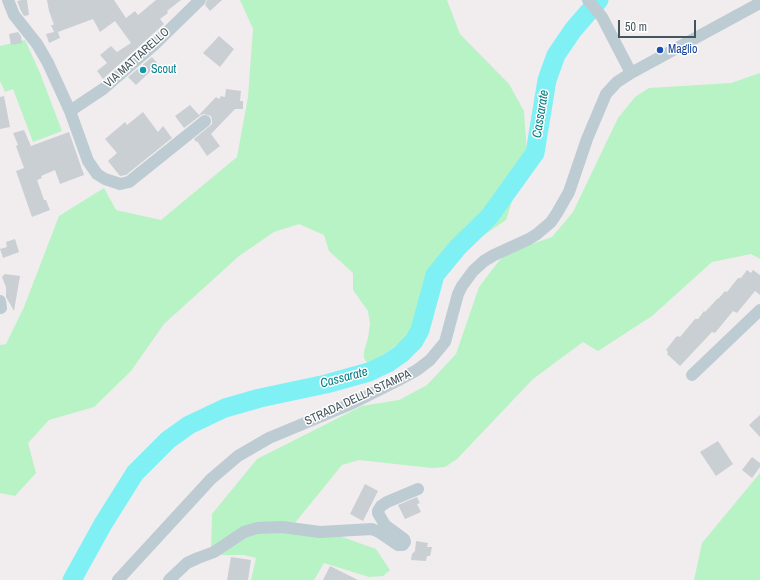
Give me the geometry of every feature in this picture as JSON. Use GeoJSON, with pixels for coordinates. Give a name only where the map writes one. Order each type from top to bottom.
{"type":"FeatureCollection","features":[{"type":"Feature","properties":{"kind":"street"},"geometry":{"type":"LineString","coordinates":[[8,0],[14,16],[37,44],[48,63],[70,111],[88,161],[97,174],[101,177],[112,182],[127,184],[205,122]]}},
{"type":"Feature","properties":{"kind":"street","name":"VIA MATTARELLO"},"geometry":{"type":"LineString","coordinates":[[70,111],[103,89],[154,45],[200,0]]}},
{"type":"Feature","properties":{"kind":"street"},"geometry":{"type":"LineString","coordinates":[[588,0],[602,17],[631,73]]}},
{"type":"Feature","properties":{"kind":"street","name":"STRADA DELLA STAMPA"},"geometry":{"type":"LineString","coordinates":[[118,580],[211,479],[238,456],[269,438],[353,403],[397,381],[417,370],[430,360],[445,342],[458,294],[473,271],[484,261],[494,255],[529,240],[551,222],[569,192],[587,139],[606,94],[617,82],[760,3]]}},
{"type":"Feature","properties":{"kind":"street"},"geometry":{"type":"LineString","coordinates":[[692,375],[760,310]]}},
{"type":"Feature","properties":{"kind":"street"},"geometry":{"type":"LineString","coordinates":[[169,580],[187,563],[214,552],[244,532],[257,528],[282,527],[320,532],[372,530],[379,532],[398,545],[403,545],[405,542],[404,539],[385,525],[378,511],[381,506],[387,502],[418,489]]}},
{"type":"Feature","properties":{"kind":"green space"},"geometry":{"type":"Polygon","coordinates":[[[240,0],[447,0],[460,34],[509,84],[524,111],[527,155],[506,220],[474,242],[441,271],[420,327],[369,366],[364,358],[364,351],[370,324],[368,311],[353,290],[353,273],[329,251],[324,235],[299,224],[274,232],[239,256],[164,324],[131,371],[94,407],[49,420],[28,443],[36,473],[15,496],[0,493],[0,345],[6,344],[24,307],[59,216],[104,188],[116,210],[161,220],[237,157],[248,97],[253,29],[240,0]]]}},
{"type":"Feature","properties":{"kind":"green space"},"geometry":{"type":"Polygon","coordinates":[[[25,40],[40,73],[62,131],[33,142],[13,89],[5,92],[0,81],[0,46],[25,40]]]}},
{"type":"Feature","properties":{"kind":"green space"},"geometry":{"type":"Polygon","coordinates":[[[760,73],[760,259],[751,254],[712,262],[652,316],[598,351],[583,342],[533,379],[457,459],[445,467],[432,468],[359,460],[342,465],[294,524],[334,534],[376,549],[390,570],[383,576],[369,577],[324,563],[314,580],[251,580],[256,558],[244,555],[211,555],[212,514],[257,459],[362,406],[399,400],[427,385],[456,354],[479,287],[506,253],[552,237],[573,212],[618,118],[635,97],[649,88],[731,83],[760,73]]]}},
{"type":"Feature","properties":{"kind":"green space"},"geometry":{"type":"Polygon","coordinates":[[[760,473],[760,580],[694,580],[702,543],[760,473]]]}},
{"type":"Feature","properties":{"kind":"building"},"geometry":{"type":"Polygon","coordinates":[[[27,0],[29,15],[24,16],[21,11],[17,1],[27,0]]]}},
{"type":"Feature","properties":{"kind":"building"},"geometry":{"type":"Polygon","coordinates":[[[47,0],[114,0],[126,18],[135,11],[138,15],[156,0],[181,0],[167,11],[168,13],[160,19],[164,24],[103,79],[97,71],[107,63],[100,55],[111,46],[117,52],[131,43],[115,21],[100,32],[93,19],[58,32],[60,38],[49,43],[46,34],[54,32],[51,25],[54,25],[47,0]]]}},
{"type":"Feature","properties":{"kind":"building"},"geometry":{"type":"Polygon","coordinates":[[[207,0],[222,0],[210,11],[205,5],[207,0]]]}},
{"type":"Feature","properties":{"kind":"building"},"geometry":{"type":"Polygon","coordinates":[[[18,32],[21,36],[22,43],[11,45],[9,34],[18,32]]]}},
{"type":"Feature","properties":{"kind":"building"},"geometry":{"type":"Polygon","coordinates":[[[219,36],[234,49],[220,67],[203,53],[219,36]]]}},
{"type":"Feature","properties":{"kind":"building","name":"Scout"},"geometry":{"type":"Polygon","coordinates":[[[152,57],[158,64],[136,85],[128,77],[152,57]]]}},
{"type":"Feature","properties":{"kind":"building"},"geometry":{"type":"Polygon","coordinates":[[[226,89],[241,91],[240,101],[243,101],[243,109],[235,109],[211,134],[220,146],[207,156],[194,139],[212,124],[211,116],[204,114],[201,115],[184,128],[175,116],[190,105],[199,115],[216,97],[219,99],[221,96],[225,97],[226,89]]]}},
{"type":"Feature","properties":{"kind":"building"},"geometry":{"type":"Polygon","coordinates":[[[4,96],[10,127],[0,129],[0,97],[4,96]]]}},
{"type":"Feature","properties":{"kind":"building"},"geometry":{"type":"Polygon","coordinates":[[[143,112],[158,132],[163,126],[172,138],[126,175],[120,176],[108,161],[117,153],[105,139],[125,122],[127,125],[143,112]]]}},
{"type":"Feature","properties":{"kind":"building"},"geometry":{"type":"Polygon","coordinates":[[[24,130],[31,146],[69,132],[84,175],[60,184],[55,170],[41,176],[42,178],[37,180],[44,200],[46,200],[50,210],[32,217],[16,171],[24,168],[13,133],[24,130]]]}},
{"type":"Feature","properties":{"kind":"building"},"geometry":{"type":"Polygon","coordinates":[[[15,239],[19,252],[3,258],[0,249],[7,247],[6,242],[15,239]]]}},
{"type":"Feature","properties":{"kind":"building"},"geometry":{"type":"Polygon","coordinates":[[[747,270],[751,273],[753,270],[760,275],[760,295],[755,291],[737,313],[733,311],[715,333],[712,332],[680,366],[667,354],[668,352],[666,350],[676,337],[680,337],[695,319],[698,319],[704,311],[705,312],[725,291],[727,292],[738,278],[741,278],[747,270]]]}},
{"type":"Feature","properties":{"kind":"building"},"geometry":{"type":"Polygon","coordinates":[[[5,274],[20,276],[14,311],[6,297],[6,287],[2,277],[5,274]]]}},
{"type":"Feature","properties":{"kind":"building"},"geometry":{"type":"Polygon","coordinates":[[[760,415],[760,437],[749,425],[760,415]]]}},
{"type":"Feature","properties":{"kind":"building"},"geometry":{"type":"Polygon","coordinates":[[[718,441],[733,464],[716,476],[700,452],[718,441]]]}},
{"type":"Feature","properties":{"kind":"building"},"geometry":{"type":"Polygon","coordinates":[[[752,457],[760,463],[760,467],[752,478],[742,470],[752,457]]]}},
{"type":"Feature","properties":{"kind":"building"},"geometry":{"type":"Polygon","coordinates":[[[365,484],[378,491],[363,521],[350,514],[365,484]]]}},
{"type":"Feature","properties":{"kind":"building"},"geometry":{"type":"Polygon","coordinates":[[[417,497],[420,503],[417,504],[421,512],[405,519],[398,505],[417,497]]]}},
{"type":"Feature","properties":{"kind":"building"},"geometry":{"type":"Polygon","coordinates":[[[416,541],[428,543],[427,547],[432,547],[430,556],[427,556],[426,561],[411,560],[412,554],[415,551],[416,541]]]}},
{"type":"Feature","properties":{"kind":"building"},"geometry":{"type":"Polygon","coordinates":[[[231,557],[251,560],[248,580],[227,580],[231,557]]]}},
{"type":"Feature","properties":{"kind":"building"},"geometry":{"type":"Polygon","coordinates":[[[330,566],[358,580],[323,580],[330,566]]]}},
{"type":"Feature","properties":{"kind":"waterway","name":"Cassarate"},"geometry":{"type":"LineString","coordinates":[[72,580],[103,524],[135,473],[168,440],[189,425],[225,408],[260,398],[326,384],[369,372],[388,363],[401,354],[414,341],[420,330],[435,275],[458,247],[489,217],[535,153],[547,80],[556,55],[573,30],[599,0]]}},
{"type":"Feature","properties":{"kind":"place","name":"Maglio"},"geometry":{"type":"Point","coordinates":[660,50]}},
{"type":"Feature","properties":{"kind":"place","name":"Scout"},"geometry":{"type":"Point","coordinates":[143,70]}}]}
